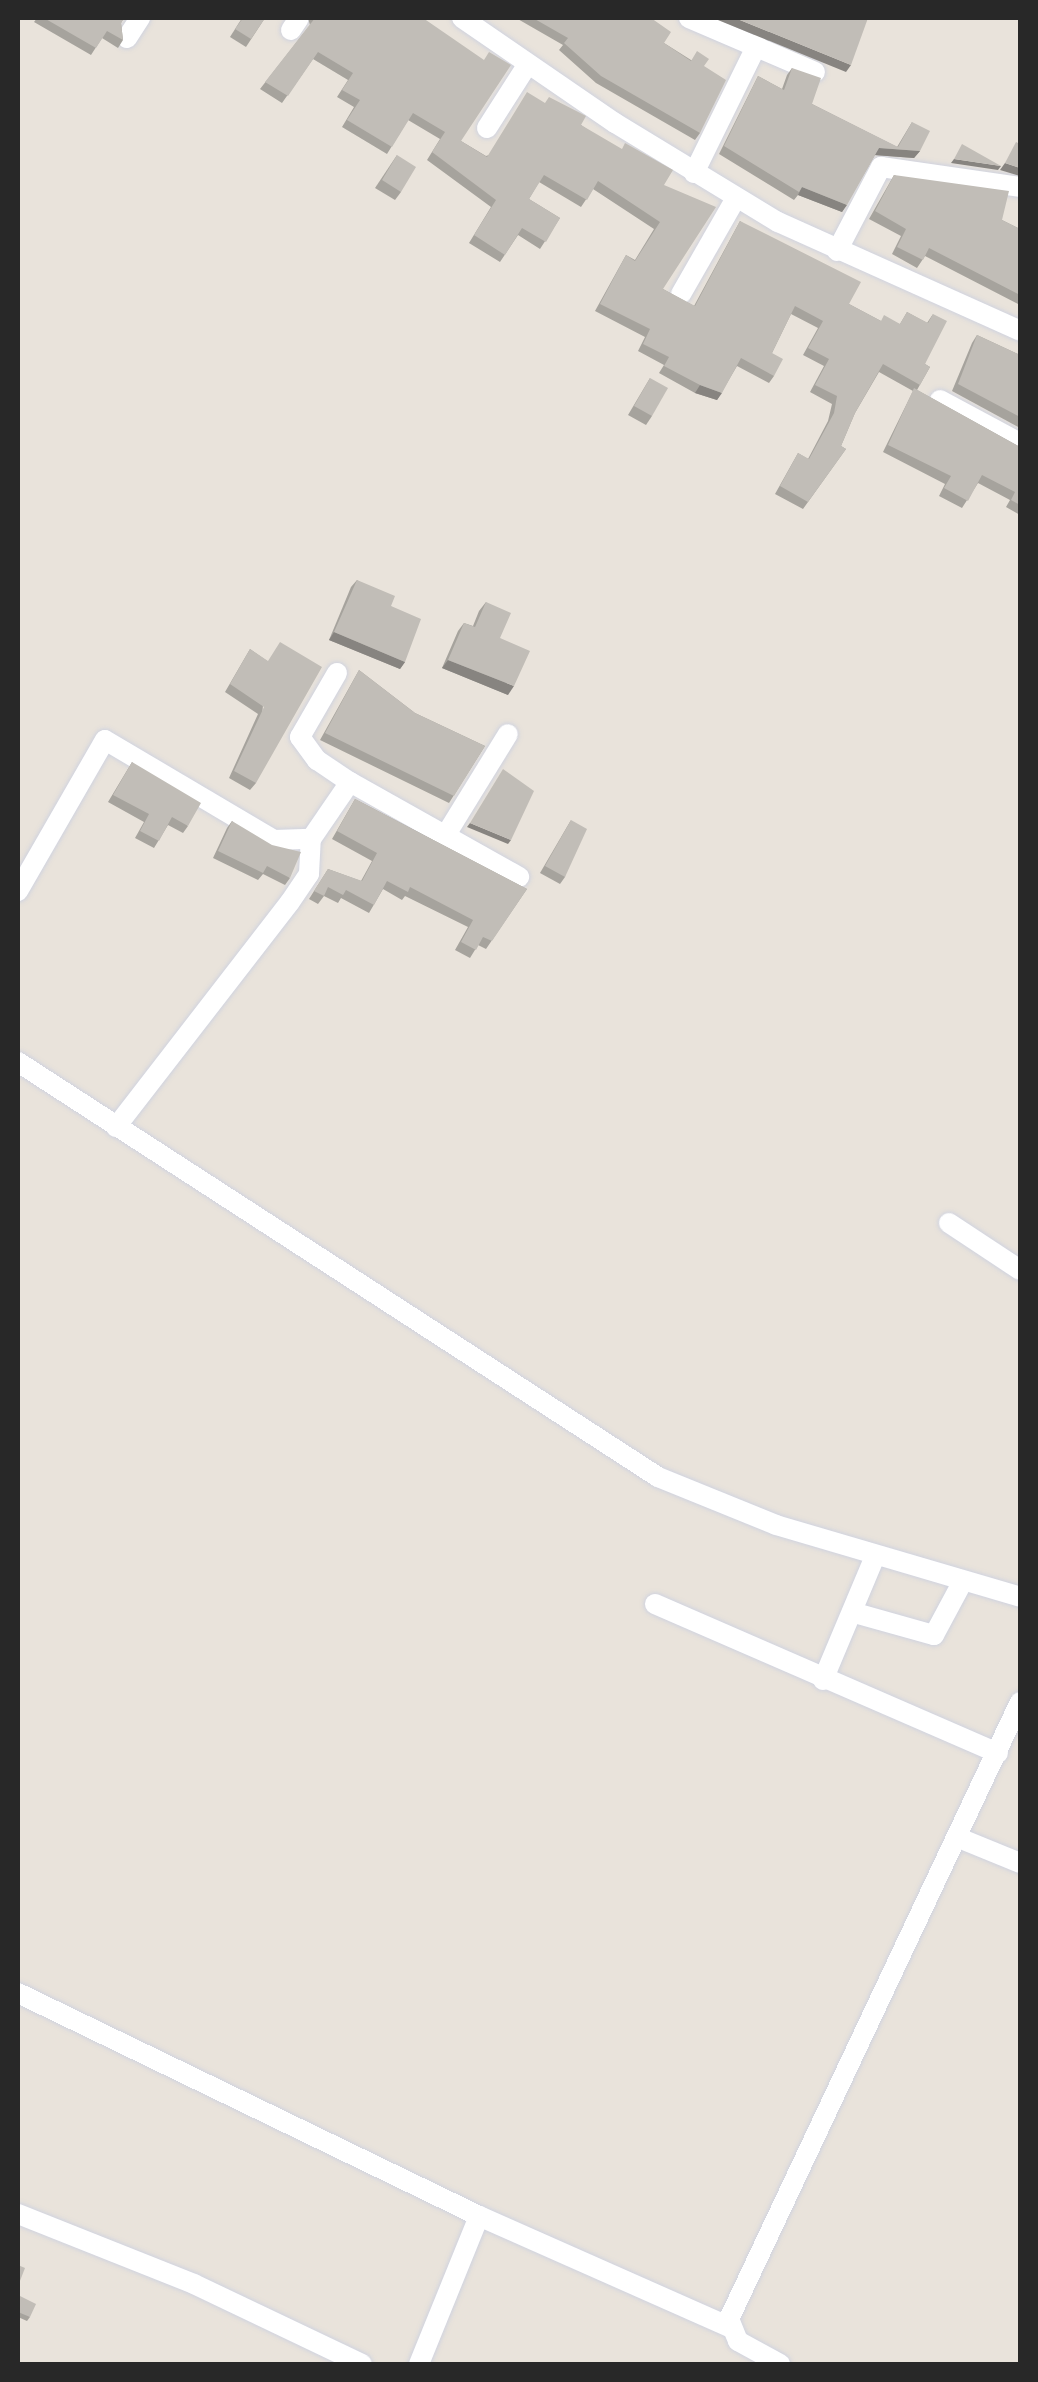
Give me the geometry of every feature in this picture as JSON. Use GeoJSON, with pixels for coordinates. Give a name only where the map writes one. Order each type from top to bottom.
{"type":"FeatureCollection","features":[{"type":"Feature","properties":{"kind":"street"},"geometry":{"type":"LineString","coordinates":[[127,38],[140,18]]}},
{"type":"Feature","properties":{"kind":"street"},"geometry":{"type":"LineString","coordinates":[[462,18],[736,198],[837,251],[1020,331]]}},
{"type":"Feature","properties":{"kind":"street"},"geometry":{"type":"LineString","coordinates":[[690,18],[815,72]]}},
{"type":"Feature","properties":{"kind":"street"},"geometry":{"type":"LineString","coordinates":[[694,173],[756,45]]}},
{"type":"Feature","properties":{"kind":"street"},"geometry":{"type":"LineString","coordinates":[[486,128],[528,64]]}},
{"type":"Feature","properties":{"kind":"street"},"geometry":{"type":"LineString","coordinates":[[837,251],[881,166],[1020,187]]}},
{"type":"Feature","properties":{"kind":"street"},"geometry":{"type":"LineString","coordinates":[[681,294],[736,198]]}},
{"type":"Feature","properties":{"kind":"street"},"geometry":{"type":"LineString","coordinates":[[940,400],[1020,443]]}},
{"type":"Feature","properties":{"kind":"street"},"geometry":{"type":"LineString","coordinates":[[338,673],[300,737],[317,760],[519,877]]}},
{"type":"Feature","properties":{"kind":"street"},"geometry":{"type":"LineString","coordinates":[[447,832],[508,734]]}},
{"type":"Feature","properties":{"kind":"street"},"geometry":{"type":"LineString","coordinates":[[18,891],[105,740],[263,836],[311,839]]}},
{"type":"Feature","properties":{"kind":"street"},"geometry":{"type":"LineString","coordinates":[[116,1128],[290,902],[308,874],[311,839],[350,782]]}},
{"type":"Feature","properties":{"kind":"street"},"geometry":{"type":"LineString","coordinates":[[18,1062],[658,1478],[698,1498],[874,1556],[1020,1597]]}},
{"type":"Feature","properties":{"kind":"street"},"geometry":{"type":"LineString","coordinates":[[948,1223],[1020,1270]]}},
{"type":"Feature","properties":{"kind":"street"},"geometry":{"type":"LineString","coordinates":[[823,1680],[855,1613],[874,1556]]}},
{"type":"Feature","properties":{"kind":"street"},"geometry":{"type":"LineString","coordinates":[[855,1613],[934,1635],[962,1581]]}},
{"type":"Feature","properties":{"kind":"street"},"geometry":{"type":"LineString","coordinates":[[655,1604],[998,1753]]}},
{"type":"Feature","properties":{"kind":"street"},"geometry":{"type":"LineString","coordinates":[[728,2327],[998,1753],[1016,1725],[1020,1702]]}},
{"type":"Feature","properties":{"kind":"street"},"geometry":{"type":"LineString","coordinates":[[959,1838],[1020,1863]]}},
{"type":"Feature","properties":{"kind":"street"},"geometry":{"type":"LineString","coordinates":[[18,1993],[479,2216],[728,2327],[746,2348],[780,2364]]}},
{"type":"Feature","properties":{"kind":"street"},"geometry":{"type":"LineString","coordinates":[[18,2214],[194,2284],[362,2364]]}},
{"type":"Feature","properties":{"kind":"street"},"geometry":{"type":"LineString","coordinates":[[419,2364],[479,2216]]}},
{"type":"Feature","properties":{"kind":"building"},"geometry":{"type":"Polygon","coordinates":[[[44,18],[124,18],[123,40],[107,31],[96,48],[44,18]]]}},
{"type":"Feature","properties":{"kind":"building"},"geometry":{"type":"Polygon","coordinates":[[[243,18],[265,18],[251,39],[235,29],[243,18]]]}},
{"type":"Feature","properties":{"kind":"building"},"geometry":{"type":"Polygon","coordinates":[[[315,18],[423,18],[484,60],[489,52],[511,65],[461,141],[487,157],[527,92],[545,103],[549,97],[586,116],[581,125],[622,149],[625,143],[673,170],[664,185],[716,207],[663,289],[695,306],[740,221],[861,282],[849,304],[881,321],[884,315],[900,324],[907,312],[928,323],[933,314],[947,321],[925,364],[930,367],[920,385],[883,364],[855,413],[841,446],[846,449],[808,502],[780,486],[798,453],[809,459],[834,413],[837,396],[815,385],[829,359],[808,348],[823,321],[795,306],[772,353],[783,359],[774,376],[741,358],[722,393],[664,366],[669,357],[643,344],[650,329],[600,304],[626,255],[635,261],[660,222],[598,181],[587,200],[544,175],[529,199],[560,218],[546,242],[522,228],[505,255],[474,235],[496,200],[432,152],[445,132],[413,113],[392,147],[347,120],[360,100],[342,90],[353,73],[318,52],[288,96],[265,82],[315,18]]]}},
{"type":"Feature","properties":{"kind":"building"},"geometry":{"type":"Polygon","coordinates":[[[533,18],[651,18],[671,32],[664,43],[691,61],[697,51],[709,59],[704,66],[726,80],[700,133],[601,76],[564,43],[568,38],[533,18]]]}},
{"type":"Feature","properties":{"kind":"building"},"geometry":{"type":"Polygon","coordinates":[[[735,18],[868,18],[851,65],[735,18]]]}},
{"type":"Feature","properties":{"kind":"building"},"geometry":{"type":"Polygon","coordinates":[[[792,68],[821,78],[812,104],[898,147],[912,122],[930,131],[920,151],[879,148],[847,205],[802,187],[799,192],[724,146],[758,76],[784,90],[792,68]]]}},
{"type":"Feature","properties":{"kind":"building"},"geometry":{"type":"Polygon","coordinates":[[[1016,142],[1020,144],[1020,168],[1005,163],[1016,142]]]}},
{"type":"Feature","properties":{"kind":"building"},"geometry":{"type":"Polygon","coordinates":[[[962,144],[1001,166],[954,159],[962,144]]]}},
{"type":"Feature","properties":{"kind":"building"},"geometry":{"type":"Polygon","coordinates":[[[397,155],[416,167],[401,192],[382,180],[397,155]]]}},
{"type":"Feature","properties":{"kind":"building"},"geometry":{"type":"Polygon","coordinates":[[[894,175],[1009,191],[1002,220],[1020,229],[1020,295],[929,248],[923,260],[897,247],[906,229],[875,211],[894,175]]]}},
{"type":"Feature","properties":{"kind":"building"},"geometry":{"type":"Polygon","coordinates":[[[977,335],[1020,355],[1020,417],[958,384],[977,335]]]}},
{"type":"Feature","properties":{"kind":"building"},"geometry":{"type":"Polygon","coordinates":[[[650,378],[668,388],[652,416],[634,406],[650,378]]]}},
{"type":"Feature","properties":{"kind":"building"},"geometry":{"type":"Polygon","coordinates":[[[914,388],[1020,447],[1020,505],[1011,500],[1015,492],[982,475],[968,501],[944,488],[951,476],[888,445],[914,388]]]}},
{"type":"Feature","properties":{"kind":"building"},"geometry":{"type":"Polygon","coordinates":[[[357,580],[395,596],[391,606],[421,619],[405,662],[334,632],[357,580]]]}},
{"type":"Feature","properties":{"kind":"building"},"geometry":{"type":"Polygon","coordinates":[[[486,602],[511,613],[500,638],[530,651],[514,686],[448,660],[464,623],[475,627],[486,602]]]}},
{"type":"Feature","properties":{"kind":"building"},"geometry":{"type":"Polygon","coordinates":[[[280,642],[322,667],[256,783],[234,771],[264,707],[230,684],[250,649],[268,661],[280,642]]]}},
{"type":"Feature","properties":{"kind":"building"},"geometry":{"type":"Polygon","coordinates":[[[359,670],[415,713],[485,746],[454,796],[325,733],[359,670]]]}},
{"type":"Feature","properties":{"kind":"building"},"geometry":{"type":"Polygon","coordinates":[[[132,762],[201,803],[188,826],[172,817],[159,841],[140,831],[149,814],[113,795],[132,762]]]}},
{"type":"Feature","properties":{"kind":"building"},"geometry":{"type":"Polygon","coordinates":[[[503,769],[534,791],[511,840],[470,823],[503,769]]]}},
{"type":"Feature","properties":{"kind":"building"},"geometry":{"type":"Polygon","coordinates":[[[355,799],[527,889],[492,941],[483,937],[476,950],[461,942],[473,920],[410,887],[408,892],[387,881],[374,905],[346,890],[343,895],[328,887],[324,896],[314,891],[328,869],[362,881],[377,853],[337,831],[355,799]]]}},
{"type":"Feature","properties":{"kind":"building"},"geometry":{"type":"Polygon","coordinates":[[[571,820],[587,829],[565,877],[545,866],[571,820]]]}},
{"type":"Feature","properties":{"kind":"building"},"geometry":{"type":"Polygon","coordinates":[[[232,821],[272,845],[301,852],[290,878],[267,866],[263,873],[218,851],[232,821]]]}},
{"type":"Feature","properties":{"kind":"building"},"geometry":{"type":"Polygon","coordinates":[[[18,2265],[25,2268],[18,2286],[18,2265]]]}},
{"type":"Feature","properties":{"kind":"building"},"geometry":{"type":"Polygon","coordinates":[[[18,2295],[36,2304],[30,2317],[18,2312],[18,2295]]]}}]}
